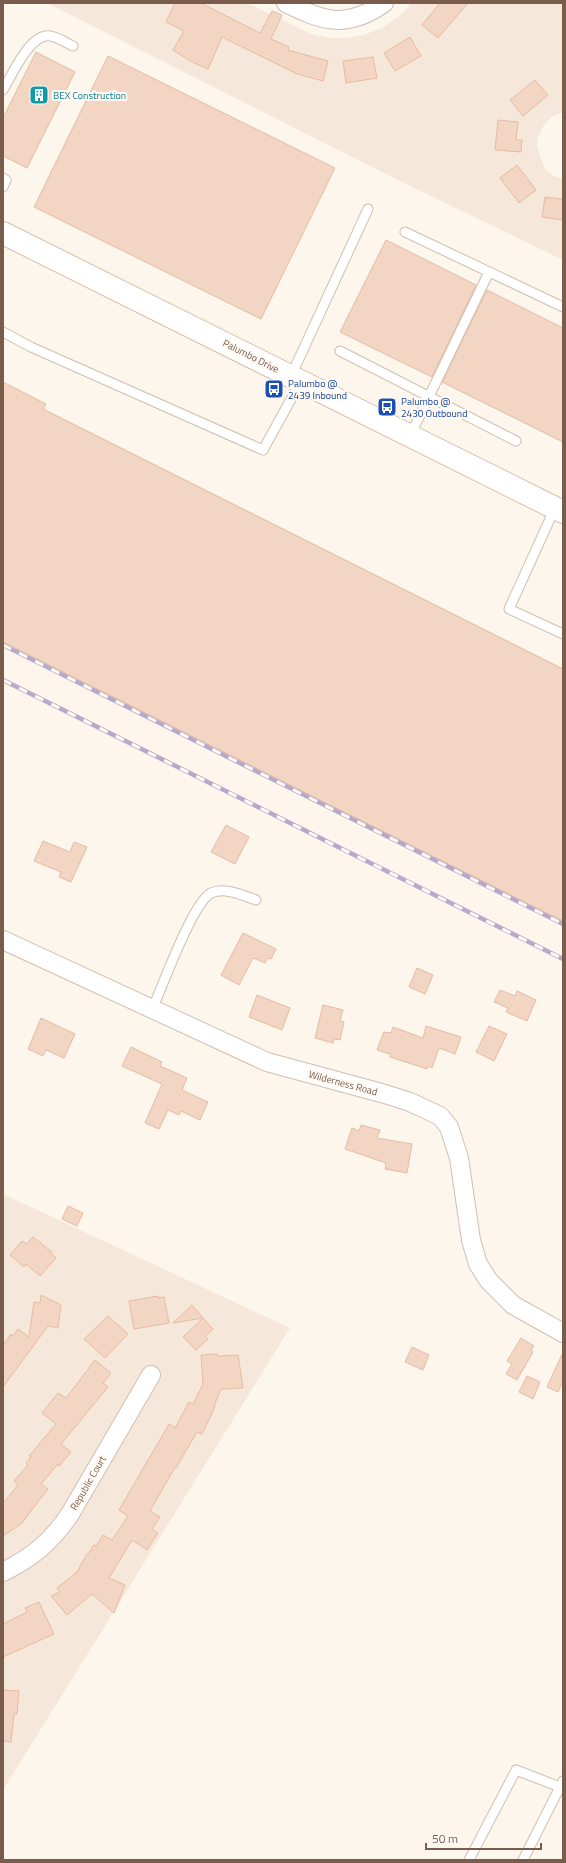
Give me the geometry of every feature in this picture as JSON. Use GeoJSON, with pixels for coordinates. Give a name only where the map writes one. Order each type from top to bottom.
{"type":"FeatureCollection","features":[{"type":"Feature","properties":{"kind":"street"},"geometry":{"type":"LineString","coordinates":[[286,3],[313,16],[341,20],[355,18],[372,12],[384,3]]}},
{"type":"Feature","properties":{"kind":"street","name":"Palumbo Drive"},"geometry":{"type":"LineString","coordinates":[[3,233],[559,510]]}},
{"type":"Feature","properties":{"kind":"street","name":"Wilderness Road"},"geometry":{"type":"LineString","coordinates":[[3,940],[267,1062],[391,1096],[410,1102],[440,1116],[449,1127],[460,1158],[471,1240],[478,1264],[489,1281],[513,1305],[563,1333]]}},
{"type":"Feature","properties":{"kind":"street","name":"Republic Court"},"geometry":{"type":"LineString","coordinates":[[3,1572],[21,1563],[56,1534],[74,1508],[151,1375]]}},
{"type":"Feature","properties":{"kind":"lane"},"geometry":{"type":"LineString","coordinates":[[3,90],[30,45],[39,38],[50,35],[73,46]]}},
{"type":"Feature","properties":{"kind":"lane"},"geometry":{"type":"LineString","coordinates":[[3,178],[6,180],[3,188]]}},
{"type":"Feature","properties":{"kind":"lane"},"geometry":{"type":"LineString","coordinates":[[3,332],[31,347],[263,450],[296,379],[368,209]]}},
{"type":"Feature","properties":{"kind":"lane"},"geometry":{"type":"LineString","coordinates":[[405,232],[563,307]]}},
{"type":"Feature","properties":{"kind":"lane"},"geometry":{"type":"LineString","coordinates":[[410,436],[489,272]]}},
{"type":"Feature","properties":{"kind":"lane"},"geometry":{"type":"LineString","coordinates":[[340,351],[428,397],[516,440]]}},
{"type":"Feature","properties":{"kind":"lane"},"geometry":{"type":"LineString","coordinates":[[559,510],[509,609],[563,634]]}},
{"type":"Feature","properties":{"kind":"lane"},"geometry":{"type":"LineString","coordinates":[[152,1010],[199,904],[205,897],[213,892],[225,891],[256,900]]}},
{"type":"Feature","properties":{"kind":"lane"},"geometry":{"type":"LineString","coordinates":[[469,1860],[516,1770],[562,1784],[524,1860]]}},
{"type":"Feature","properties":{"kind":"shaded area"},"geometry":{"type":"Polygon","coordinates":[[[47,3],[247,3],[311,34],[330,38],[346,38],[364,35],[384,27],[405,11],[411,3],[563,3],[563,112],[551,117],[544,125],[538,137],[537,147],[545,169],[554,176],[563,179],[563,260],[396,179],[47,3]]]}},
{"type":"Feature","properties":{"kind":"shaded area"},"geometry":{"type":"Polygon","coordinates":[[[3,1194],[290,1328],[3,1790],[3,1194]]]}},
{"type":"Feature","properties":{"kind":"building"},"geometry":{"type":"Polygon","coordinates":[[[175,3],[201,3],[260,33],[272,11],[282,15],[271,39],[289,47],[288,50],[328,61],[323,81],[297,74],[222,37],[208,69],[192,62],[173,50],[184,31],[166,22],[175,3]]]}},
{"type":"Feature","properties":{"kind":"building"},"geometry":{"type":"Polygon","coordinates":[[[440,3],[468,3],[438,38],[422,25],[440,3]]]}},
{"type":"Feature","properties":{"kind":"building"},"geometry":{"type":"Polygon","coordinates":[[[410,37],[421,56],[395,71],[384,53],[410,37]]]}},
{"type":"Feature","properties":{"kind":"building","name":"BEX Construction"},"geometry":{"type":"Polygon","coordinates":[[[36,52],[75,72],[27,168],[3,156],[3,118],[36,52]]]}},
{"type":"Feature","properties":{"kind":"building"},"geometry":{"type":"Polygon","coordinates":[[[108,56],[335,168],[261,319],[34,207],[108,56]]]}},
{"type":"Feature","properties":{"kind":"building"},"geometry":{"type":"Polygon","coordinates":[[[373,57],[377,78],[346,83],[343,61],[373,57]]]}},
{"type":"Feature","properties":{"kind":"building"},"geometry":{"type":"Polygon","coordinates":[[[535,80],[548,95],[523,116],[510,100],[535,80]]]}},
{"type":"Feature","properties":{"kind":"building"},"geometry":{"type":"Polygon","coordinates":[[[498,120],[518,122],[516,140],[522,140],[521,152],[495,150],[498,120]]]}},
{"type":"Feature","properties":{"kind":"building"},"geometry":{"type":"Polygon","coordinates":[[[517,165],[536,190],[519,203],[500,178],[517,165]]]}},
{"type":"Feature","properties":{"kind":"building"},"geometry":{"type":"Polygon","coordinates":[[[545,197],[563,199],[563,220],[542,217],[545,197]]]}},
{"type":"Feature","properties":{"kind":"building"},"geometry":{"type":"Polygon","coordinates":[[[386,240],[476,285],[432,377],[340,332],[386,240]]]}},
{"type":"Feature","properties":{"kind":"building"},"geometry":{"type":"Polygon","coordinates":[[[487,290],[563,328],[563,442],[442,382],[487,290]]]}},
{"type":"Feature","properties":{"kind":"building"},"geometry":{"type":"Polygon","coordinates":[[[3,382],[46,404],[43,409],[563,669],[563,921],[3,642],[3,382]]]}},
{"type":"Feature","properties":{"kind":"building"},"geometry":{"type":"Polygon","coordinates":[[[226,825],[249,837],[235,864],[211,852],[226,825]]]}},
{"type":"Feature","properties":{"kind":"building"},"geometry":{"type":"Polygon","coordinates":[[[43,841],[70,852],[74,842],[87,847],[71,882],[59,877],[61,872],[34,861],[43,841]]]}},
{"type":"Feature","properties":{"kind":"building"},"geometry":{"type":"Polygon","coordinates":[[[243,933],[276,949],[271,959],[267,958],[265,963],[253,958],[239,985],[221,975],[243,933]]]}},
{"type":"Feature","properties":{"kind":"building"},"geometry":{"type":"Polygon","coordinates":[[[417,968],[433,975],[425,994],[409,987],[417,968]]]}},
{"type":"Feature","properties":{"kind":"building"},"geometry":{"type":"Polygon","coordinates":[[[500,990],[515,996],[517,991],[536,1000],[527,1021],[506,1012],[508,1008],[494,1002],[500,990]]]}},
{"type":"Feature","properties":{"kind":"building"},"geometry":{"type":"Polygon","coordinates":[[[257,995],[290,1008],[282,1030],[249,1017],[257,995]]]}},
{"type":"Feature","properties":{"kind":"building"},"geometry":{"type":"Polygon","coordinates":[[[323,1005],[343,1010],[340,1021],[344,1022],[340,1040],[334,1039],[333,1043],[315,1038],[323,1005]]]}},
{"type":"Feature","properties":{"kind":"building"},"geometry":{"type":"Polygon","coordinates":[[[41,1018],[75,1034],[64,1058],[46,1050],[43,1056],[28,1049],[41,1018]]]}},
{"type":"Feature","properties":{"kind":"building"},"geometry":{"type":"Polygon","coordinates":[[[426,1026],[461,1037],[455,1054],[439,1048],[432,1068],[428,1066],[427,1069],[390,1057],[390,1054],[377,1050],[384,1032],[391,1033],[393,1027],[423,1038],[426,1026]]]}},
{"type":"Feature","properties":{"kind":"building"},"geometry":{"type":"Polygon","coordinates":[[[489,1026],[507,1034],[494,1061],[476,1052],[489,1026]]]}},
{"type":"Feature","properties":{"kind":"building"},"geometry":{"type":"Polygon","coordinates":[[[131,1047],[162,1062],[160,1066],[187,1078],[182,1090],[208,1102],[200,1120],[181,1111],[179,1115],[168,1110],[159,1129],[145,1123],[162,1084],[122,1066],[131,1047]]]}},
{"type":"Feature","properties":{"kind":"building"},"geometry":{"type":"Polygon","coordinates":[[[361,1125],[380,1130],[377,1138],[412,1144],[407,1173],[385,1169],[386,1163],[345,1149],[352,1128],[359,1131],[361,1125]]]}},
{"type":"Feature","properties":{"kind":"building"},"geometry":{"type":"Polygon","coordinates":[[[68,1206],[83,1213],[77,1226],[62,1219],[68,1206]]]}},
{"type":"Feature","properties":{"kind":"building"},"geometry":{"type":"Polygon","coordinates":[[[33,1237],[52,1252],[51,1253],[56,1258],[40,1276],[26,1264],[24,1267],[10,1255],[22,1241],[26,1244],[33,1237]]]}},
{"type":"Feature","properties":{"kind":"building"},"geometry":{"type":"Polygon","coordinates":[[[41,1295],[61,1305],[58,1328],[48,1326],[3,1387],[3,1345],[11,1334],[13,1336],[18,1329],[29,1337],[34,1302],[40,1303],[41,1295]]]}},
{"type":"Feature","properties":{"kind":"building"},"geometry":{"type":"Polygon","coordinates":[[[158,1296],[158,1298],[164,1297],[169,1323],[134,1329],[129,1301],[158,1296]]]}},
{"type":"Feature","properties":{"kind":"building"},"geometry":{"type":"Polygon","coordinates":[[[192,1305],[203,1318],[173,1323],[192,1305]]]}},
{"type":"Feature","properties":{"kind":"building"},"geometry":{"type":"Polygon","coordinates":[[[108,1316],[128,1334],[105,1358],[84,1339],[108,1316]]]}},
{"type":"Feature","properties":{"kind":"building"},"geometry":{"type":"Polygon","coordinates":[[[203,1318],[213,1329],[205,1336],[208,1339],[196,1350],[183,1337],[203,1318]]]}},
{"type":"Feature","properties":{"kind":"building"},"geometry":{"type":"Polygon","coordinates":[[[521,1338],[534,1346],[531,1350],[533,1352],[517,1380],[506,1374],[512,1364],[507,1361],[521,1338]]]}},
{"type":"Feature","properties":{"kind":"building"},"geometry":{"type":"Polygon","coordinates":[[[412,1347],[429,1355],[423,1370],[405,1362],[412,1347]]]}},
{"type":"Feature","properties":{"kind":"building"},"geometry":{"type":"Polygon","coordinates":[[[563,1352],[563,1381],[558,1392],[547,1387],[563,1352]]]}},
{"type":"Feature","properties":{"kind":"building"},"geometry":{"type":"Polygon","coordinates":[[[217,1354],[218,1356],[238,1355],[243,1388],[221,1389],[214,1406],[215,1407],[202,1434],[197,1432],[150,1511],[160,1517],[152,1529],[158,1533],[147,1550],[132,1540],[109,1578],[125,1585],[114,1613],[92,1594],[67,1615],[51,1596],[60,1592],[57,1588],[77,1572],[87,1554],[94,1545],[96,1546],[103,1535],[112,1540],[128,1516],[119,1510],[169,1424],[175,1428],[189,1402],[193,1404],[203,1384],[201,1355],[217,1354]]]}},
{"type":"Feature","properties":{"kind":"building"},"geometry":{"type":"Polygon","coordinates":[[[95,1360],[111,1373],[103,1383],[108,1387],[61,1444],[71,1452],[59,1466],[58,1464],[41,1484],[48,1489],[21,1524],[3,1536],[3,1503],[18,1485],[14,1481],[28,1465],[26,1463],[31,1457],[29,1456],[56,1424],[42,1413],[58,1393],[66,1398],[95,1360]]]}},
{"type":"Feature","properties":{"kind":"building"},"geometry":{"type":"Polygon","coordinates":[[[527,1376],[540,1382],[533,1399],[519,1392],[527,1376]]]}},
{"type":"Feature","properties":{"kind":"building"},"geometry":{"type":"Polygon","coordinates":[[[39,1602],[54,1634],[3,1657],[3,1624],[27,1612],[25,1608],[39,1602]]]}},
{"type":"Feature","properties":{"kind":"building"},"geometry":{"type":"Polygon","coordinates":[[[3,1690],[19,1691],[17,1714],[14,1714],[11,1742],[3,1741],[3,1690]]]}},
{"type":"Feature","properties":{"kind":"railway"},"geometry":{"type":"LineString","coordinates":[[3,645],[563,924]]}},
{"type":"Feature","properties":{"kind":"railway"},"geometry":{"type":"LineString","coordinates":[[3,680],[563,959]]}},
{"type":"Feature","properties":{"kind":"place","name":"BEX Construction"},"geometry":{"type":"Point","coordinates":[39,95]}},
{"type":"Feature","properties":{"kind":"place","name":"Palumbo @ 2439 Inbound"},"geometry":{"type":"Point","coordinates":[274,389]}},
{"type":"Feature","properties":{"kind":"place","name":"Palumbo @ 2430 Outbound"},"geometry":{"type":"Point","coordinates":[387,407]}}]}
